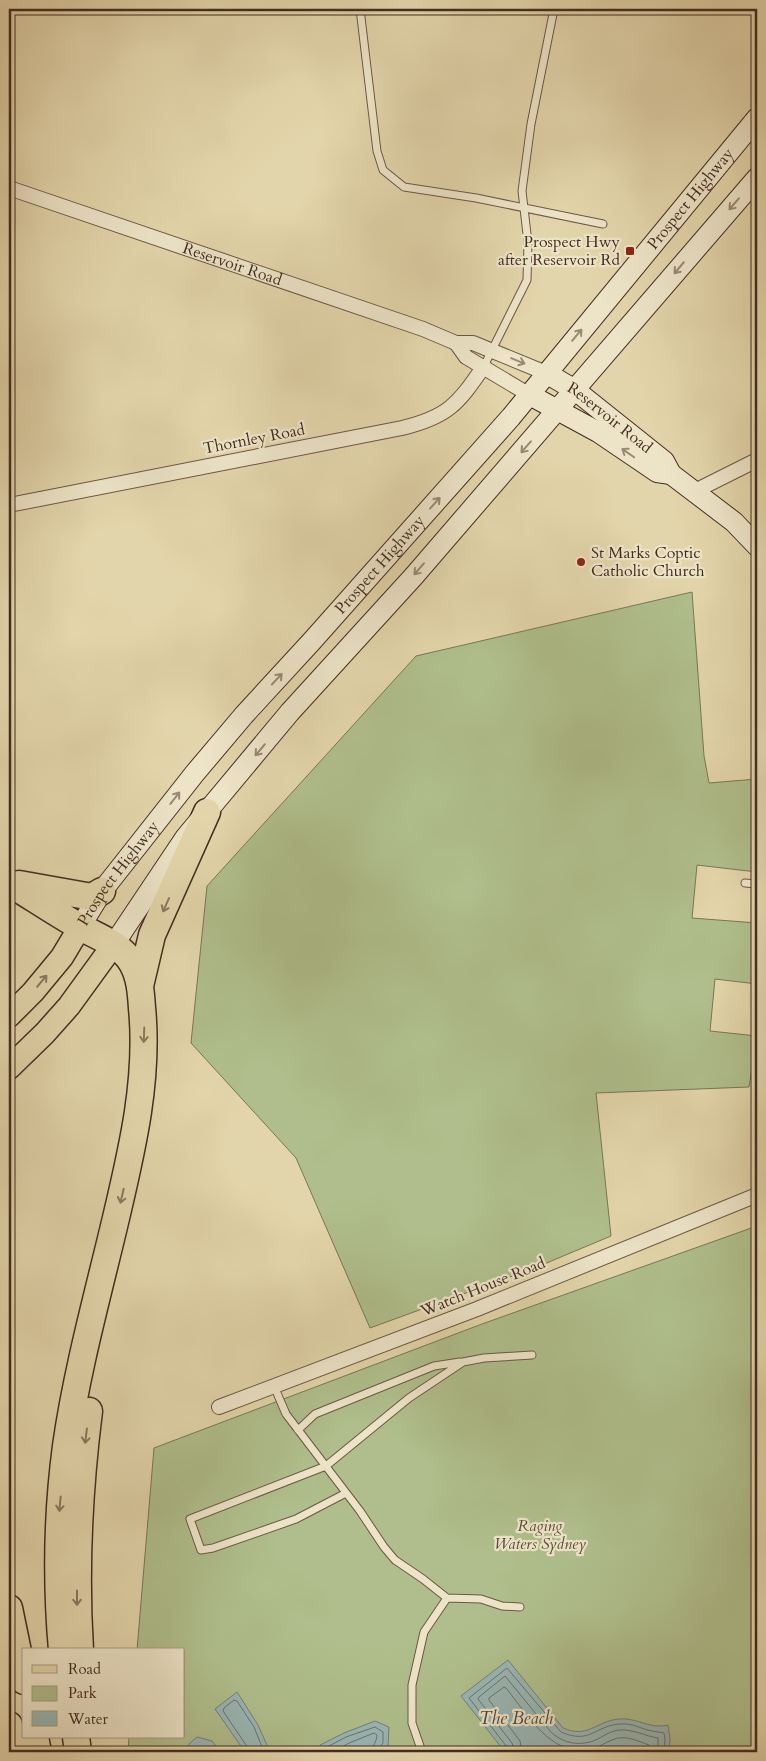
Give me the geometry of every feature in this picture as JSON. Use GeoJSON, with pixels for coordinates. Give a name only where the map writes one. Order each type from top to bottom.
{"type":"FeatureCollection","features":[{"type":"Feature","properties":{"kind":"highway"},"geometry":{"type":"LineString","coordinates":[[140,987],[152,935],[207,812]]}},
{"type":"Feature","properties":{"kind":"highway"},"geometry":{"type":"LineString","coordinates":[[9,882],[92,896],[102,892]]}},
{"type":"Feature","properties":{"kind":"highway"},"geometry":{"type":"LineString","coordinates":[[9,882],[80,927],[114,944],[125,953],[137,972],[144,1028],[141,1086],[134,1137],[74,1400],[62,1484],[58,1578],[62,1648]]}},
{"type":"Feature","properties":{"kind":"highway"},"geometry":{"type":"LineString","coordinates":[[80,1648],[77,1611],[78,1561],[82,1479],[90,1402],[88,1335]]}},
{"type":"Feature","properties":{"kind":"highway"},"geometry":{"type":"LineString","coordinates":[[9,1608],[22,1671]]}},
{"type":"Feature","properties":{"kind":"highway"},"geometry":{"type":"LineString","coordinates":[[9,1725],[14,1752]]}},
{"type":"Feature","properties":{"kind":"highway"},"geometry":{"type":"LineString","coordinates":[[35,1738],[38,1752]]}},
{"type":"Feature","properties":{"kind":"highway"},"geometry":{"type":"LineString","coordinates":[[76,1738],[78,1752]]}},
{"type":"Feature","properties":{"kind":"highway"},"geometry":{"type":"LineString","coordinates":[[83,1738],[83,1752]]}},
{"type":"Feature","properties":{"kind":"main road","name":"Prospect Highway"},"geometry":{"type":"LineString","coordinates":[[9,1016],[33,992],[62,957],[102,892],[195,773],[244,715],[511,417],[757,118]]}},
{"type":"Feature","properties":{"kind":"main road","name":"Prospect Highway"},"geometry":{"type":"LineString","coordinates":[[9,1068],[45,1034],[63,1013],[114,944],[186,838],[290,712],[414,576],[757,178]]}},
{"type":"Feature","properties":{"kind":"main road","name":"Reservoir Road"},"geometry":{"type":"LineString","coordinates":[[546,373],[575,390],[664,462],[671,474],[734,522],[757,546]]}},
{"type":"Feature","properties":{"kind":"main road","name":"Reservoir Road"},"geometry":{"type":"LineString","coordinates":[[528,394],[598,432],[657,472],[671,474]]}},
{"type":"Feature","properties":{"kind":"street","name":"Reservoir Road"},"geometry":{"type":"LineString","coordinates":[[9,188],[424,329],[456,343],[473,342],[546,373]]}},
{"type":"Feature","properties":{"kind":"street","name":"Reservoir Road"},"geometry":{"type":"LineString","coordinates":[[456,343],[466,357],[528,394]]}},
{"type":"Feature","properties":{"kind":"street","name":"Thornley Road"},"geometry":{"type":"LineString","coordinates":[[9,505],[402,428],[428,421],[441,415],[453,405],[464,394],[484,366]]}},
{"type":"Feature","properties":{"kind":"street"},"geometry":{"type":"LineString","coordinates":[[695,491],[757,460]]}},
{"type":"Feature","properties":{"kind":"street","name":"Watch House Road"},"geometry":{"type":"LineString","coordinates":[[219,1407],[477,1309],[757,1195]]}},
{"type":"Feature","properties":{"kind":"lane"},"geometry":{"type":"LineString","coordinates":[[360,9],[377,151],[383,170],[404,187],[603,224]]}},
{"type":"Feature","properties":{"kind":"lane"},"geometry":{"type":"LineString","coordinates":[[484,366],[527,280],[528,243],[522,191],[531,124],[554,9]]}},
{"type":"Feature","properties":{"kind":"lane"},"geometry":{"type":"LineString","coordinates":[[745,883],[757,884]]}},
{"type":"Feature","properties":{"kind":"lane"},"geometry":{"type":"LineString","coordinates":[[298,1430],[314,1414],[434,1366],[484,1358],[532,1355]]}},
{"type":"Feature","properties":{"kind":"lane"},"geometry":{"type":"LineString","coordinates":[[346,1493],[296,1519],[213,1548],[201,1550],[190,1519],[326,1466],[409,1398],[463,1362]]}},
{"type":"Feature","properties":{"kind":"lane"},"geometry":{"type":"LineString","coordinates":[[274,1386],[286,1414],[395,1560],[447,1598],[481,1599],[502,1606],[520,1607]]}},
{"type":"Feature","properties":{"kind":"lane"},"geometry":{"type":"LineString","coordinates":[[422,1752],[412,1723],[412,1685],[424,1632],[447,1598]]}},
{"type":"Feature","properties":{"kind":"green space"},"geometry":{"type":"Polygon","coordinates":[[[692,592],[704,756],[709,783],[757,779],[757,872],[697,865],[692,918],[757,923],[757,984],[715,979],[710,1031],[757,1036],[749,1087],[596,1093],[611,1236],[537,1267],[370,1328],[296,1158],[191,1043],[207,886],[416,656],[692,592]]]}},
{"type":"Feature","properties":{"kind":"green space","name":"Raging Waters Sydney"},"geometry":{"type":"Polygon","coordinates":[[[757,1226],[757,1752],[128,1752],[129,1738],[185,1738],[185,1648],[137,1648],[154,1448],[482,1324],[757,1226]]]}},
{"type":"Feature","properties":{"kind":"water","name":"The Beach"},"geometry":{"type":"Polygon","coordinates":[[[508,1660],[563,1728],[579,1732],[586,1731],[611,1720],[619,1719],[656,1726],[668,1725],[669,1752],[505,1752],[461,1696],[508,1660]]]}},
{"type":"Feature","properties":{"kind":"water"},"geometry":{"type":"Polygon","coordinates":[[[237,1692],[258,1725],[270,1752],[245,1752],[215,1709],[237,1692]]]}},
{"type":"Feature","properties":{"kind":"water"},"geometry":{"type":"Polygon","coordinates":[[[375,1721],[389,1727],[388,1746],[380,1752],[322,1752],[320,1745],[375,1721]]]}},
{"type":"Feature","properties":{"kind":"water"},"geometry":{"type":"Polygon","coordinates":[[[197,1737],[212,1741],[221,1752],[186,1752],[189,1744],[197,1737]]]}},
{"type":"Feature","properties":{"kind":"place","name":"Prospect Hwy after Reservoir Rd"},"geometry":{"type":"Point","coordinates":[630,251]}},
{"type":"Feature","properties":{"kind":"place","name":"St Marks Coptic Catholic Church"},"geometry":{"type":"Point","coordinates":[581,562]}}]}
